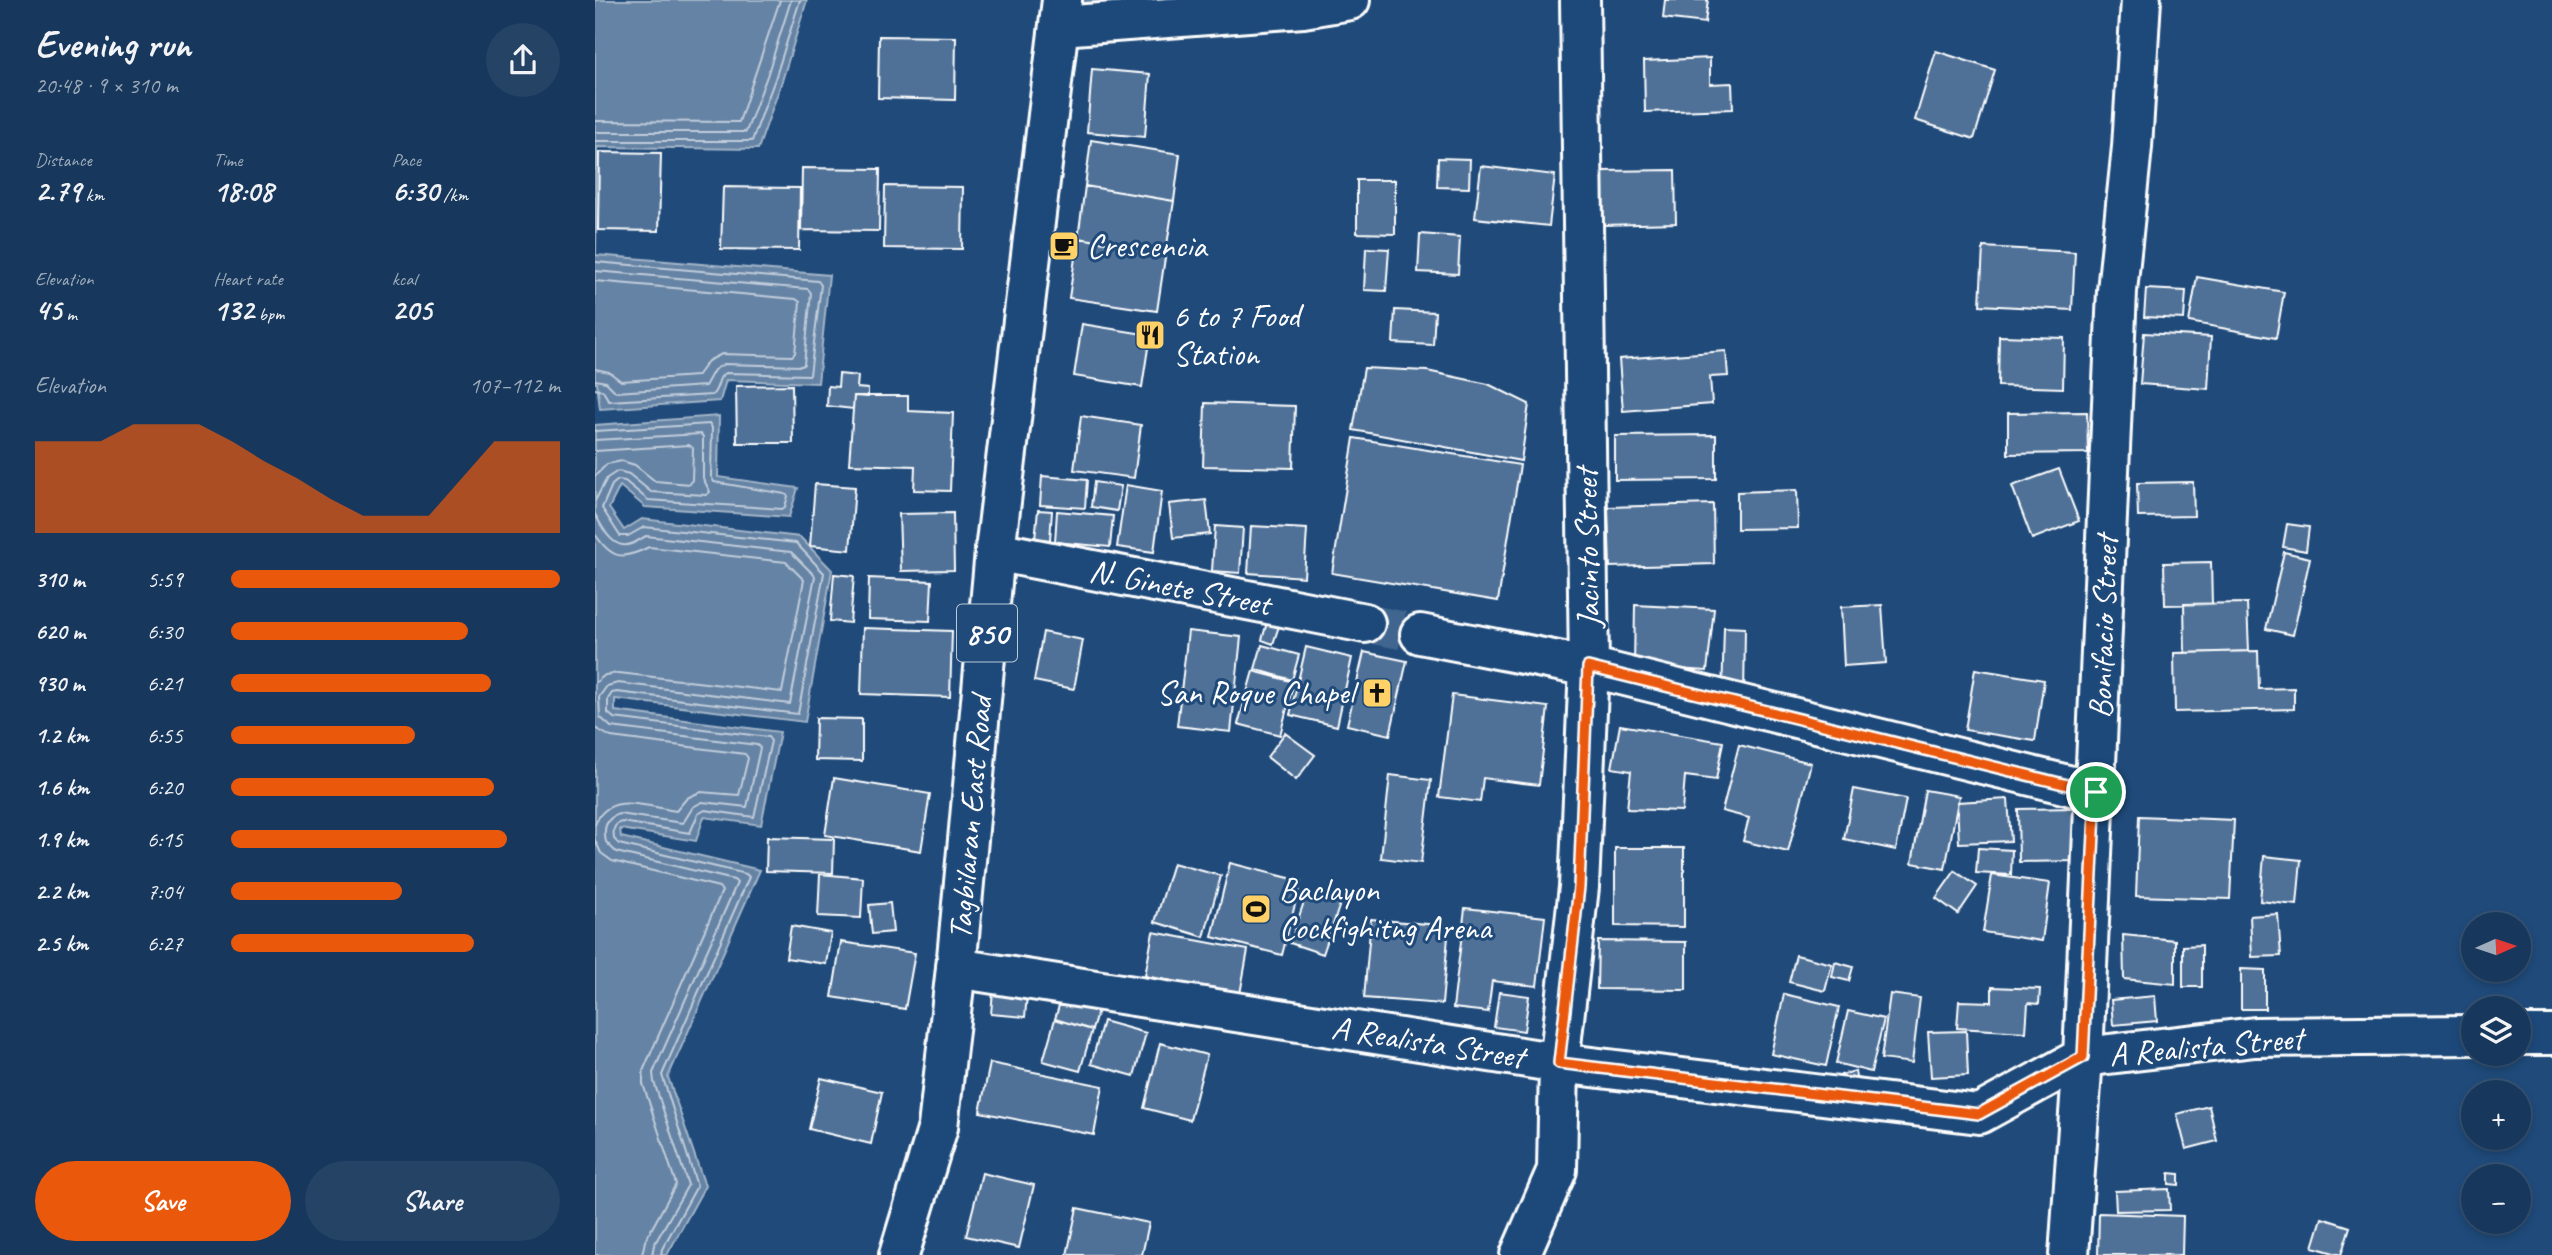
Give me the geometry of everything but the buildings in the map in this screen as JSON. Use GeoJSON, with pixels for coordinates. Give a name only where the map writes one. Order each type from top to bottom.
{"type":"FeatureCollection","features":[{"type":"Feature","properties":{"kind":"street"},"geometry":{"type":"LineString","coordinates":[[1061,11],[1303,8],[1350,0]]}},
{"type":"Feature","properties":{"kind":"street","name":"Jacinto Street"},"geometry":{"type":"LineString","coordinates":[[1520,1255],[1557,1170],[1559,1063],[1579,887],[1588,667],[1580,0]]}},
{"type":"Feature","properties":{"kind":"street","name":"Bonifacio Street"},"geometry":{"type":"LineString","coordinates":[[2069,1255],[2083,1057],[2117,291],[2131,147],[2141,0]]}},
{"type":"Feature","properties":{"kind":"street","name":"Tagbilaran East Road"},"geometry":{"type":"LineString","coordinates":[[899,1255],[938,1128],[956,968],[995,551],[1061,11]]}},
{"type":"Feature","properties":{"kind":"street","name":"N. Ginete Street"},"geometry":{"type":"LineString","coordinates":[[995,551],[1365,624]]}},
{"type":"Feature","properties":{"kind":"street"},"geometry":{"type":"LineString","coordinates":[[1420,634],[1588,667],[2096,792]]}},
{"type":"Feature","properties":{"kind":"street","name":"A Realista Street"},"geometry":{"type":"LineString","coordinates":[[956,968],[1559,1063],[1979,1114],[2083,1057],[2255,1037],[2461,1035]]}},
{"type":"Feature","properties":{"kind":"street"},"geometry":{"type":"LineString","coordinates":[[2531,1035],[2552,1035]]}},
{"type":"Feature","properties":{"kind":"water"},"geometry":{"type":"Polygon","coordinates":[[[595,0],[807,0],[758,149],[597,147],[596,255],[829,275],[818,383],[726,380],[720,401],[600,409],[595,383],[595,0]]]}},
{"type":"Feature","properties":{"kind":"water"},"geometry":{"type":"Polygon","coordinates":[[[719,416],[718,477],[798,488],[789,517],[645,507],[620,486],[609,508],[624,530],[642,519],[800,537],[832,570],[805,722],[615,699],[615,711],[780,732],[761,825],[704,817],[696,841],[620,829],[621,837],[760,870],[668,1077],[705,1186],[667,1255],[595,1255],[595,425],[719,416]]]}},
{"type":"Feature","properties":{"kind":"waterway"},"geometry":{"type":"LineString","coordinates":[[1079,0],[1106,0]]}},
{"type":"Feature","properties":{"kind":"tunnel"},"geometry":{"type":"LineString","coordinates":[[1365,623],[1420,634]]}},
{"type":"Feature","properties":{"kind":"place","name":"Crescencia"},"geometry":{"type":"Point","coordinates":[1064,246]}},
{"type":"Feature","properties":{"kind":"place","name":"6 to 7 Food Station"},"geometry":{"type":"Point","coordinates":[1150,335]}},
{"type":"Feature","properties":{"kind":"place","name":"San Roque Chapel"},"geometry":{"type":"Point","coordinates":[1377,693]}},
{"type":"Feature","properties":{"kind":"place","name":"Baclayon Cockfighitng Arena"},"geometry":{"type":"Point","coordinates":[1256,909]}},
{"type":"Feature","properties":{"kind":"route"},"geometry":{"type":"LineString","coordinates":[[1588,667],[2096,792],[2083,1057],[1979,1114],[1559,1063],[1579,887],[1588,667]]}}]}
